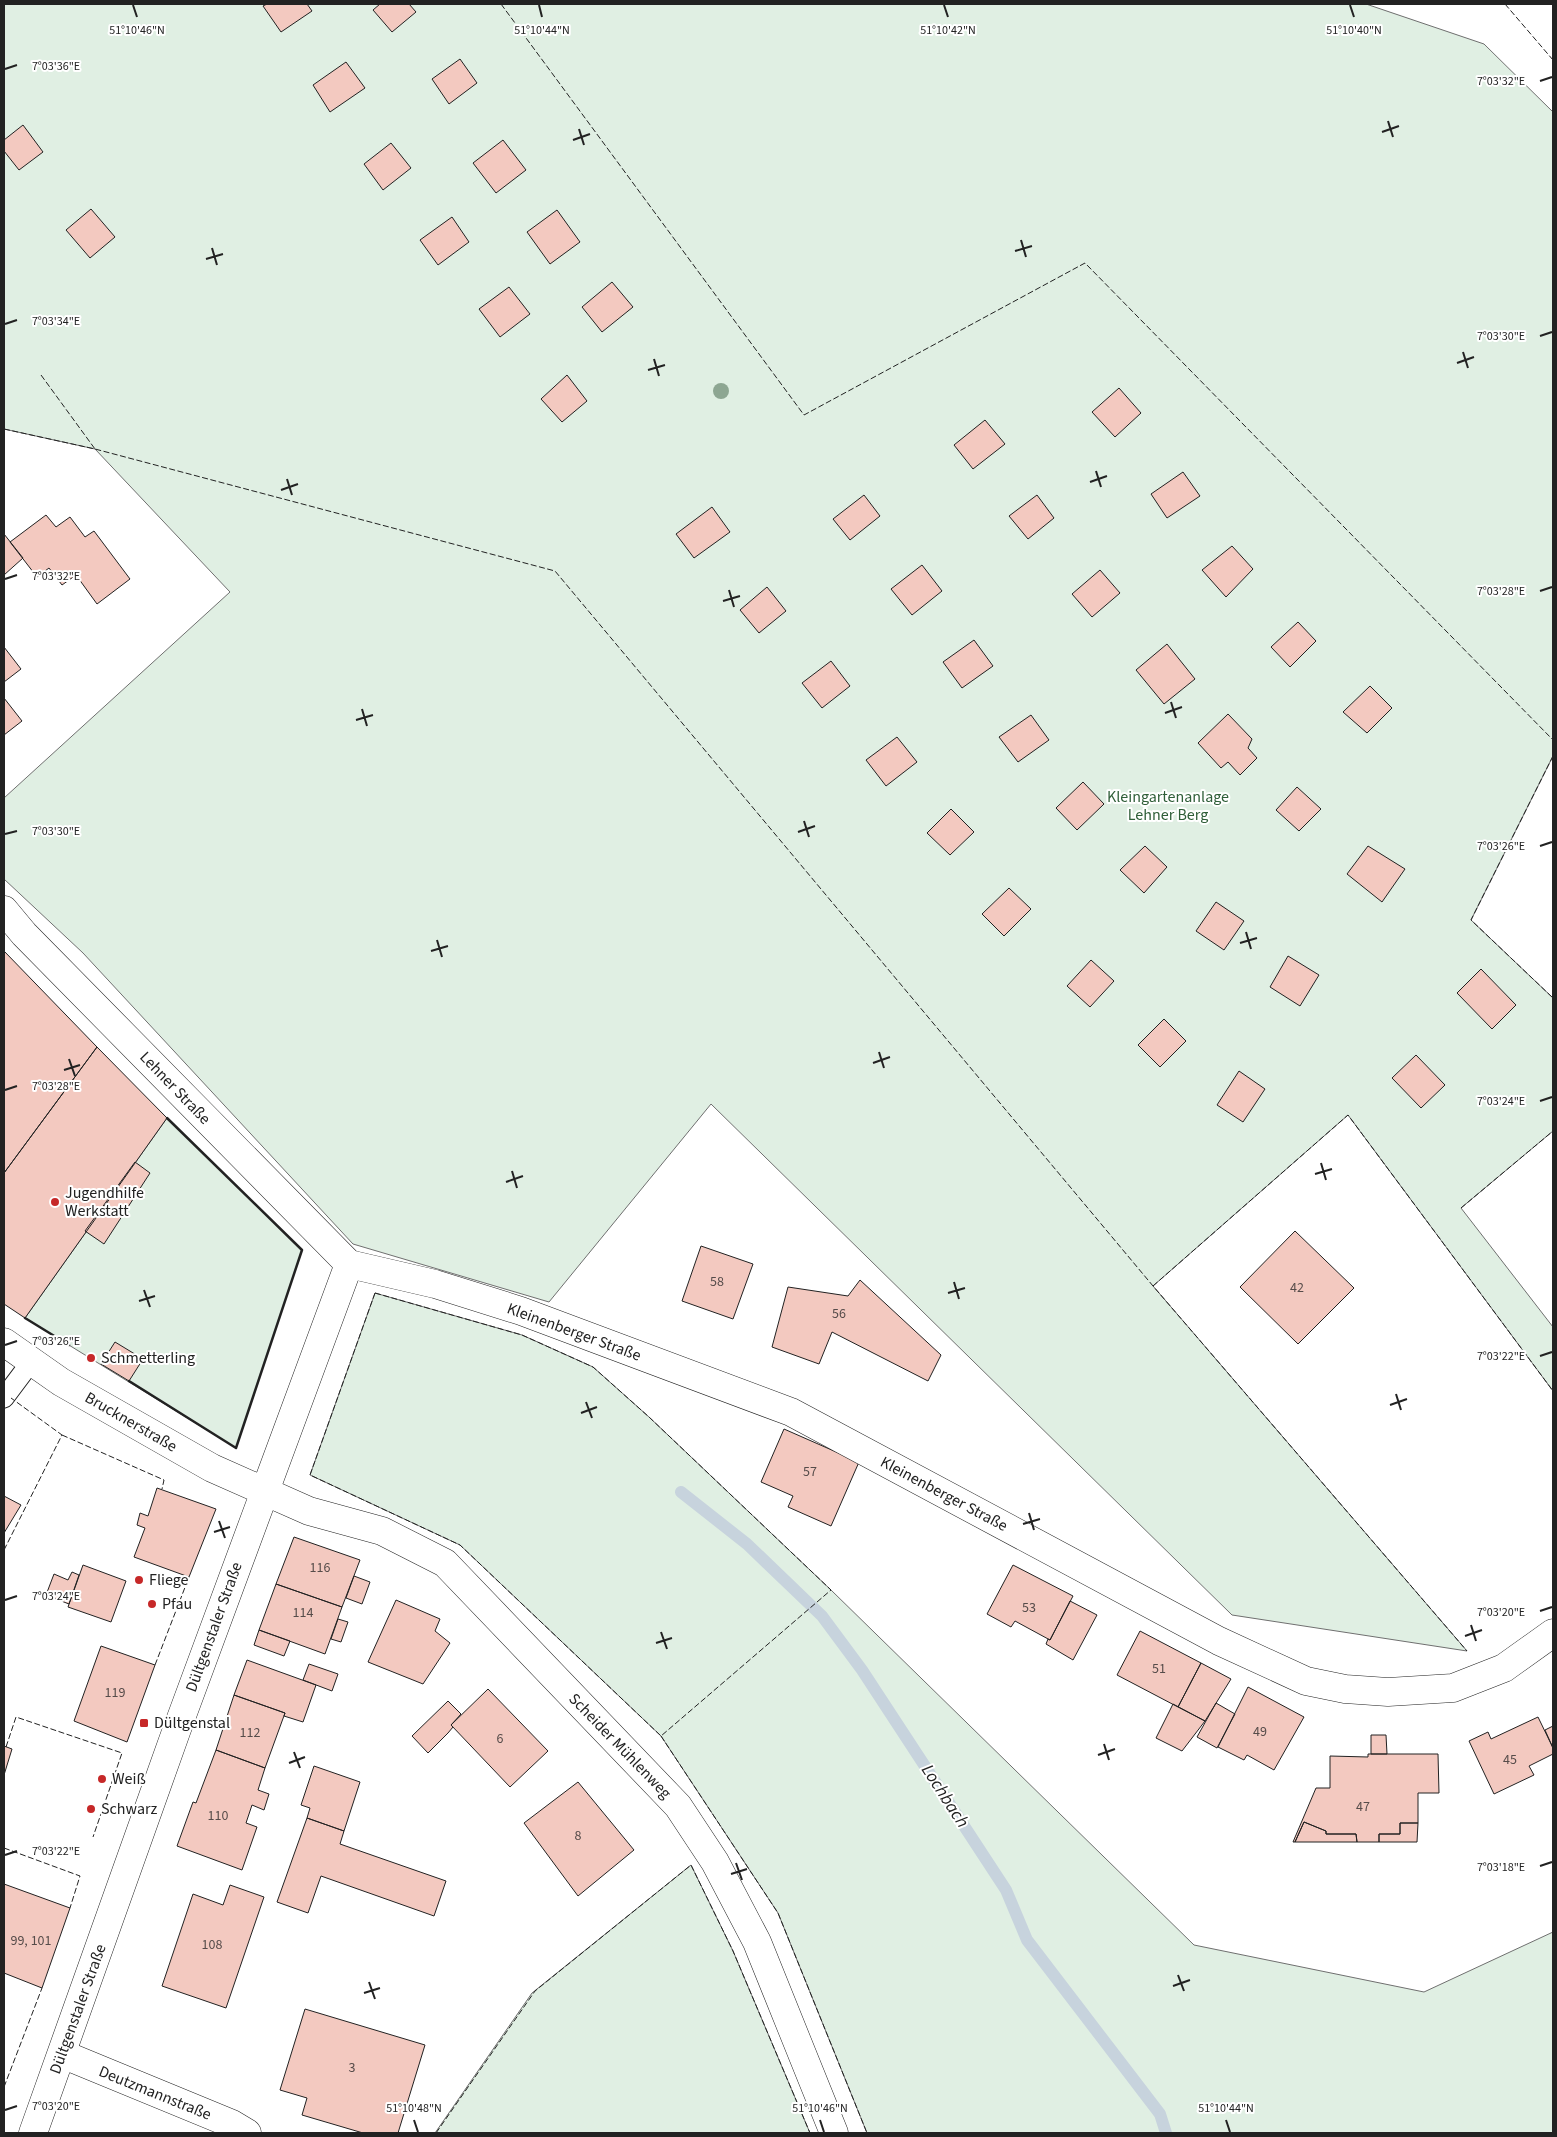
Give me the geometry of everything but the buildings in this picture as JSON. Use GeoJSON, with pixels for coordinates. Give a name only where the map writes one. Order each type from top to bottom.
{"type":"FeatureCollection","features":[{"type":"Feature","properties":{"kind":"street","name":"Lehner Straße"},"geometry":{"type":"LineString","coordinates":[[4,910],[24,934],[349,1264]]}},
{"type":"Feature","properties":{"kind":"street","name":"Dültgenstaler Straße"},"geometry":{"type":"LineString","coordinates":[[33,2133],[177,1729],[349,1264]]}},
{"type":"Feature","properties":{"kind":"street","name":"Kleinenberger Straße"},"geometry":{"type":"LineString","coordinates":[[349,1264],[435,1284],[521,1311],[791,1412],[1210,1637],[1306,1681],[1345,1689],[1388,1692],[1453,1688],[1504,1668],[1553,1633]]}},
{"type":"Feature","properties":{"kind":"street","name":"Brucknerstraße"},"geometry":{"type":"LineString","coordinates":[[4,1342],[61,1382],[212,1468],[265,1492]]}},
{"type":"Feature","properties":{"kind":"street","name":"Scheider Mühlenweg"},"geometry":{"type":"LineString","coordinates":[[265,1492],[309,1510],[382,1531],[445,1563],[678,1806],[715,1862],[757,1942],[834,2133]]}},
{"type":"Feature","properties":{"kind":"street","name":"Deutzmannstraße"},"geometry":{"type":"LineString","coordinates":[[62,2054],[232,2124],[247,2133]]}},
{"type":"Feature","properties":{"kind":"lane"},"geometry":{"type":"LineString","coordinates":[[4,1398],[31,1362]]}},
{"type":"Feature","properties":{"kind":"green space","name":"Kleingartenanlage Lehner Berg"},"geometry":{"type":"Polygon","coordinates":[[[4,4],[1366,4],[1484,44],[1553,112],[1553,756],[1471,920],[1553,998],[1553,1131],[1461,1208],[1553,1327],[1553,1391],[1348,1115],[1153,1286],[1467,1651],[1232,1615],[711,1104],[549,1302],[353,1244],[83,953],[4,879],[4,798],[230,592],[95,449],[4,429],[4,4]]]}},
{"type":"Feature","properties":{"kind":"green space"},"geometry":{"type":"Polygon","coordinates":[[[167,1118],[302,1250],[236,1448],[25,1318],[167,1118]]]}},
{"type":"Feature","properties":{"kind":"green space"},"geometry":{"type":"Polygon","coordinates":[[[375,1293],[522,1335],[593,1367],[649,1417],[831,1590],[1194,1945],[1424,1992],[1553,1932],[1553,2133],[867,2133],[778,1913],[661,1736],[460,1545],[310,1475],[375,1293]]]}},
{"type":"Feature","properties":{"kind":"green space"},"geometry":{"type":"Polygon","coordinates":[[[691,1865],[733,1951],[810,2133],[435,2133],[532,1993],[691,1865]]]}},
{"type":"Feature","properties":{"kind":"waterway","name":"Lochbach"},"geometry":{"type":"LineString","coordinates":[[681,1492],[747,1544],[822,1616],[862,1670],[1006,1890],[1027,1940],[1160,2114],[1166,2133]]}},
{"type":"Feature","properties":{"kind":"fence"},"geometry":{"type":"LineString","coordinates":[[501,4],[804,415],[1085,263],[1553,740]]}},
{"type":"Feature","properties":{"kind":"fence"},"geometry":{"type":"LineString","coordinates":[[1505,4],[1553,60]]}},
{"type":"Feature","properties":{"kind":"fence"},"geometry":{"type":"LineString","coordinates":[[41,375],[95,449]]}},
{"type":"Feature","properties":{"kind":"fence"},"geometry":{"type":"LineString","coordinates":[[4,429],[95,449],[555,571],[1153,1286],[1467,1651]]}},
{"type":"Feature","properties":{"kind":"fence"},"geometry":{"type":"LineString","coordinates":[[1553,756],[1471,920],[1553,998]]}},
{"type":"Feature","properties":{"kind":"fence"},"geometry":{"type":"LineString","coordinates":[[1153,1286],[1348,1115],[1553,1391]]}},
{"type":"Feature","properties":{"kind":"fence"},"geometry":{"type":"LineString","coordinates":[[1461,1208],[1553,1131]]}},
{"type":"Feature","properties":{"kind":"fence"},"geometry":{"type":"LineString","coordinates":[[375,1293],[522,1335],[593,1367],[649,1417],[831,1590],[661,1736],[460,1545],[310,1475],[375,1293]]}},
{"type":"Feature","properties":{"kind":"fence"},"geometry":{"type":"LineString","coordinates":[[4,1550],[62,1435],[11,1398]]}},
{"type":"Feature","properties":{"kind":"fence"},"geometry":{"type":"LineString","coordinates":[[62,1435],[164,1480],[162,1489]]}},
{"type":"Feature","properties":{"kind":"fence"},"geometry":{"type":"LineString","coordinates":[[155,1665],[189,1577]]}},
{"type":"Feature","properties":{"kind":"fence"},"geometry":{"type":"LineString","coordinates":[[6,1747],[16,1717],[122,1753],[93,1837]]}},
{"type":"Feature","properties":{"kind":"fence"},"geometry":{"type":"LineString","coordinates":[[661,1736],[778,1913],[867,2133]]}},
{"type":"Feature","properties":{"kind":"fence"},"geometry":{"type":"LineString","coordinates":[[4,1848],[80,1876],[70,1908]]}},
{"type":"Feature","properties":{"kind":"fence"},"geometry":{"type":"LineString","coordinates":[[436,2133],[535,1991],[691,1865],[733,1951],[810,2133]]}},
{"type":"Feature","properties":{"kind":"fence"},"geometry":{"type":"LineString","coordinates":[[4,2087],[42,1988]]}},
{"type":"Feature","properties":{"kind":"wall"},"geometry":{"type":"LineString","coordinates":[[129,1381],[236,1448],[302,1250],[167,1118]]}},
{"type":"Feature","properties":{"kind":"wall"},"geometry":{"type":"LineString","coordinates":[[25,1318],[69,1345]]}},
{"type":"Feature","properties":{"kind":"place","name":"Jugendhilfe Werkstatt"},"geometry":{"type":"Point","coordinates":[55,1202]}},
{"type":"Feature","properties":{"kind":"place","name":"Schmetterling"},"geometry":{"type":"Point","coordinates":[91,1358]}},
{"type":"Feature","properties":{"kind":"place","name":"Fliege"},"geometry":{"type":"Point","coordinates":[139,1580]}},
{"type":"Feature","properties":{"kind":"place","name":"Pfau"},"geometry":{"type":"Point","coordinates":[152,1604]}},
{"type":"Feature","properties":{"kind":"place","name":"Dültgenstal"},"geometry":{"type":"Point","coordinates":[144,1723]}},
{"type":"Feature","properties":{"kind":"place","name":"Weiß"},"geometry":{"type":"Point","coordinates":[102,1779]}},
{"type":"Feature","properties":{"kind":"place","name":"Schwarz"},"geometry":{"type":"Point","coordinates":[91,1809]}}]}
